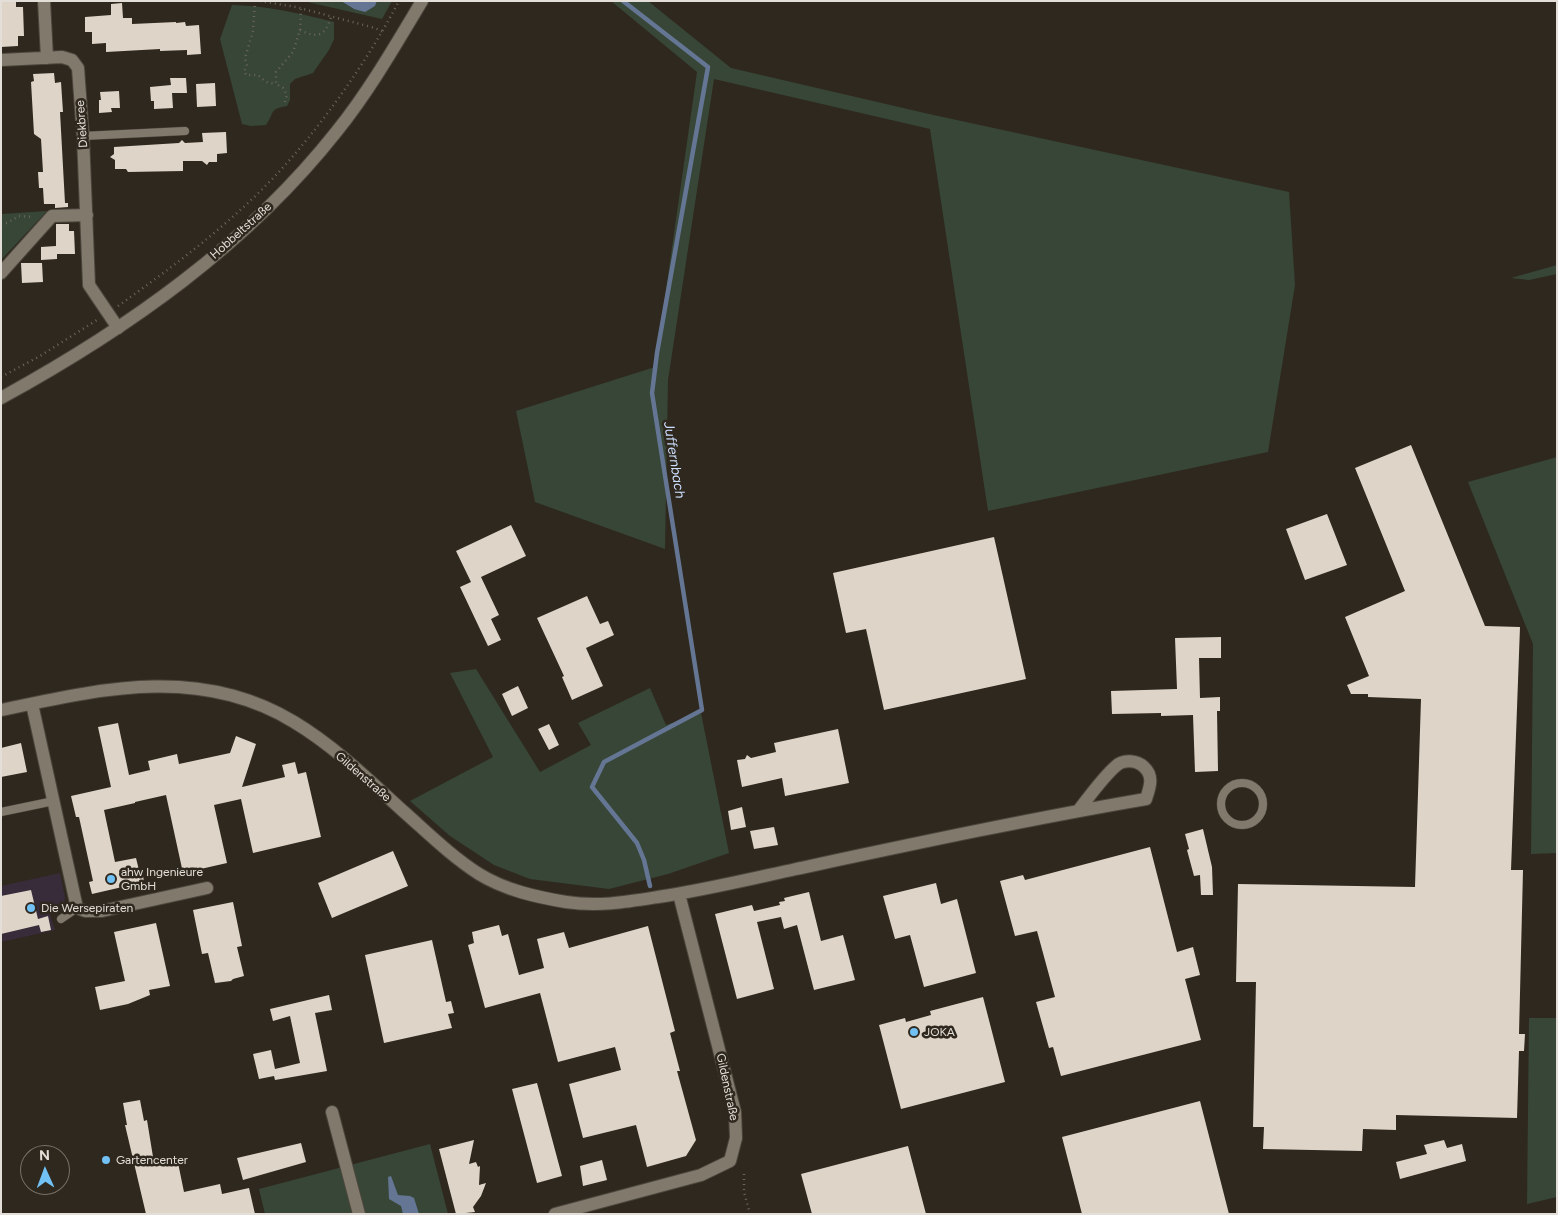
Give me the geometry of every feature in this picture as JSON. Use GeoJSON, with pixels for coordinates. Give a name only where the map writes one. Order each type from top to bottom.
{"type":"FeatureCollection","features":[{"type":"Feature","properties":{"kind":"street"},"geometry":{"type":"LineString","coordinates":[[44,1],[47,58]]}},
{"type":"Feature","properties":{"kind":"street","name":"Hobbeltstraße"},"geometry":{"type":"LineString","coordinates":[[1,398],[51,371],[118,328],[212,258],[248,228],[290,185],[337,131],[386,62],[422,1]]}},
{"type":"Feature","properties":{"kind":"street","name":"Diekbree"},"geometry":{"type":"LineString","coordinates":[[1,60],[62,57],[72,60],[78,68],[87,215],[88,285],[118,328]]}},
{"type":"Feature","properties":{"kind":"street"},"geometry":{"type":"LineString","coordinates":[[1,273],[52,216],[87,215]]}},
{"type":"Feature","properties":{"kind":"street","name":"Gildenstraße"},"geometry":{"type":"LineString","coordinates":[[1,710],[96,692],[152,686],[184,686],[223,692],[270,710],[292,721],[319,739],[443,847],[481,875],[521,893],[569,903],[606,905],[679,894],[1078,811],[1146,799],[1150,784],[1149,772],[1140,764],[1130,761],[1117,764],[1078,811]]}},
{"type":"Feature","properties":{"kind":"street"},"geometry":{"type":"LineString","coordinates":[[32,704],[77,908],[85,911],[102,911],[207,888]]}},
{"type":"Feature","properties":{"kind":"street","name":"Gildenstraße"},"geometry":{"type":"LineString","coordinates":[[555,1214],[701,1176],[730,1160],[736,1138],[735,1112],[679,894]]}},
{"type":"Feature","properties":{"kind":"street"},"geometry":{"type":"LineString","coordinates":[[332,1112],[359,1214]]}},
{"type":"Feature","properties":{"kind":"lane"},"geometry":{"type":"LineString","coordinates":[[83,136],[185,131]]}},
{"type":"Feature","properties":{"kind":"lane"},"geometry":{"type":"LineString","coordinates":[[1239,783],[1247,784],[1256,789],[1262,798],[1263,804],[1261,813],[1256,820],[1243,826],[1235,825],[1226,818],[1220,806],[1221,799],[1227,789],[1239,783]]}},
{"type":"Feature","properties":{"kind":"lane"},"geometry":{"type":"LineString","coordinates":[[1,812],[54,801]]}},
{"type":"Feature","properties":{"kind":"lane"},"geometry":{"type":"LineString","coordinates":[[61,919],[77,908]]}},
{"type":"Feature","properties":{"kind":"path"},"geometry":{"type":"LineString","coordinates":[[255,1],[253,31],[245,58],[247,66],[244,71],[246,74],[258,75],[266,82],[283,88],[287,96],[285,102]]}},
{"type":"Feature","properties":{"kind":"path"},"geometry":{"type":"LineString","coordinates":[[260,1],[301,9],[376,28],[383,32]]}},
{"type":"Feature","properties":{"kind":"path"},"geometry":{"type":"LineString","coordinates":[[1,377],[40,356],[108,313],[204,242],[236,214],[277,174],[323,120],[383,32],[399,1]]}},
{"type":"Feature","properties":{"kind":"path"},"geometry":{"type":"LineString","coordinates":[[276,84],[276,72],[293,52],[300,30],[301,9]]}},
{"type":"Feature","properties":{"kind":"path"},"geometry":{"type":"LineString","coordinates":[[300,30],[311,35],[322,34],[328,28],[331,17]]}},
{"type":"Feature","properties":{"kind":"path"},"geometry":{"type":"LineString","coordinates":[[1,223],[7,223],[19,216],[37,217],[44,225]]}},
{"type":"Feature","properties":{"kind":"path"},"geometry":{"type":"LineString","coordinates":[[744,1174],[744,1192],[750,1214]]}},
{"type":"Feature","properties":{"kind":"shaded area","name":"Die Wersepiraten"},"geometry":{"type":"Polygon","coordinates":[[[60,873],[65,897],[64,905],[50,915],[55,930],[1,942],[1,886],[60,873]]]}},
{"type":"Feature","properties":{"kind":"green space"},"geometry":{"type":"Polygon","coordinates":[[[303,1],[341,1],[354,9],[375,6],[377,1],[392,1],[382,19],[303,1]]]}},
{"type":"Feature","properties":{"kind":"green space"},"geometry":{"type":"Polygon","coordinates":[[[611,1],[648,1],[731,68],[929,114],[1289,192],[1295,285],[1268,452],[988,511],[930,129],[714,79],[668,380],[665,549],[535,502],[516,411],[655,367],[697,72],[611,1]]]}},
{"type":"Feature","properties":{"kind":"green space"},"geometry":{"type":"Polygon","coordinates":[[[232,5],[283,10],[334,22],[334,39],[329,50],[313,73],[295,79],[290,84],[290,100],[287,106],[275,110],[266,125],[251,126],[242,124],[220,39],[232,5]]]}},
{"type":"Feature","properties":{"kind":"green space"},"geometry":{"type":"Polygon","coordinates":[[[47,211],[1,260],[1,214],[47,211]]]}},
{"type":"Feature","properties":{"kind":"green space"},"geometry":{"type":"Polygon","coordinates":[[[1557,265],[1557,274],[1529,280],[1511,278],[1557,265]]]}},
{"type":"Feature","properties":{"kind":"green space"},"geometry":{"type":"Polygon","coordinates":[[[1557,457],[1557,853],[1531,854],[1533,644],[1468,482],[1557,457]]]}},
{"type":"Feature","properties":{"kind":"green space"},"geometry":{"type":"Polygon","coordinates":[[[476,669],[540,772],[591,745],[578,723],[650,688],[666,725],[701,713],[729,853],[668,874],[609,889],[530,879],[494,865],[450,836],[410,801],[493,757],[450,673],[476,669]]]}},
{"type":"Feature","properties":{"kind":"green space"},"geometry":{"type":"Polygon","coordinates":[[[1529,1018],[1557,1018],[1557,1197],[1527,1204],[1529,1018]]]}},
{"type":"Feature","properties":{"kind":"green space"},"geometry":{"type":"Polygon","coordinates":[[[430,1144],[448,1214],[265,1214],[259,1189],[430,1144]]]}},
{"type":"Feature","properties":{"kind":"water"},"geometry":{"type":"Polygon","coordinates":[[[341,1],[377,1],[375,6],[365,12],[354,9],[341,1]]]}},
{"type":"Feature","properties":{"kind":"water"},"geometry":{"type":"Polygon","coordinates":[[[391,1176],[398,1195],[414,1198],[419,1214],[403,1214],[401,1206],[389,1199],[388,1177],[391,1176]]]}},
{"type":"Feature","properties":{"kind":"building"},"geometry":{"type":"Polygon","coordinates":[[[1,1],[16,1],[16,7],[23,7],[24,36],[18,36],[18,46],[1,47],[1,1]]]}},
{"type":"Feature","properties":{"kind":"building"},"geometry":{"type":"Polygon","coordinates":[[[122,3],[123,18],[132,18],[132,24],[185,22],[186,26],[199,25],[201,54],[187,55],[187,50],[160,51],[160,49],[106,52],[106,43],[92,44],[92,32],[85,32],[85,17],[111,15],[111,4],[122,3]]]}},
{"type":"Feature","properties":{"kind":"building"},"geometry":{"type":"Polygon","coordinates":[[[54,73],[55,83],[61,82],[63,112],[60,112],[65,203],[68,203],[68,207],[55,208],[55,204],[44,204],[43,188],[39,188],[38,172],[43,172],[41,139],[34,134],[31,82],[34,81],[33,74],[54,73]]]}},
{"type":"Feature","properties":{"kind":"building"},"geometry":{"type":"Polygon","coordinates":[[[170,78],[186,78],[187,93],[172,93],[173,108],[154,109],[154,101],[151,101],[150,87],[171,85],[170,78]]]}},
{"type":"Feature","properties":{"kind":"building"},"geometry":{"type":"Polygon","coordinates":[[[215,83],[216,106],[197,107],[196,84],[215,83]]]}},
{"type":"Feature","properties":{"kind":"building"},"geometry":{"type":"Polygon","coordinates":[[[119,91],[120,108],[111,108],[112,112],[99,113],[100,92],[119,91]]]}},
{"type":"Feature","properties":{"kind":"building"},"geometry":{"type":"Polygon","coordinates":[[[226,132],[227,153],[217,154],[217,162],[209,162],[207,165],[202,161],[183,161],[183,171],[128,172],[126,169],[115,169],[115,160],[110,157],[114,154],[114,147],[179,143],[182,140],[185,143],[203,142],[202,133],[226,132]]]}},
{"type":"Feature","properties":{"kind":"building"},"geometry":{"type":"Polygon","coordinates":[[[56,224],[69,224],[69,231],[74,231],[75,254],[57,254],[57,259],[41,260],[41,247],[56,246],[56,224]]]}},
{"type":"Feature","properties":{"kind":"building"},"geometry":{"type":"Polygon","coordinates":[[[21,263],[42,263],[43,282],[22,283],[21,263]]]}},
{"type":"Feature","properties":{"kind":"building"},"geometry":{"type":"Polygon","coordinates":[[[1411,445],[1485,626],[1520,627],[1511,870],[1523,870],[1519,1034],[1525,1034],[1524,1051],[1519,1051],[1517,1118],[1396,1115],[1396,1130],[1363,1129],[1362,1151],[1263,1149],[1264,1127],[1253,1127],[1256,982],[1236,982],[1238,884],[1415,887],[1421,699],[1368,697],[1368,694],[1351,694],[1347,685],[1369,676],[1345,617],[1405,591],[1355,468],[1411,445]]]}},
{"type":"Feature","properties":{"kind":"building"},"geometry":{"type":"Polygon","coordinates":[[[1327,514],[1347,565],[1305,580],[1286,529],[1327,514]]]}},
{"type":"Feature","properties":{"kind":"building"},"geometry":{"type":"Polygon","coordinates":[[[511,525],[526,556],[481,577],[499,615],[491,619],[501,640],[488,646],[460,587],[471,582],[456,551],[511,525]]]}},
{"type":"Feature","properties":{"kind":"building"},"geometry":{"type":"Polygon","coordinates":[[[994,537],[1026,679],[884,710],[866,629],[846,633],[833,573],[994,537]]]}},
{"type":"Feature","properties":{"kind":"building"},"geometry":{"type":"Polygon","coordinates":[[[587,596],[600,624],[608,621],[614,635],[586,648],[603,686],[572,700],[562,677],[564,676],[537,618],[587,596]]]}},
{"type":"Feature","properties":{"kind":"building"},"geometry":{"type":"Polygon","coordinates":[[[1221,637],[1221,658],[1199,658],[1200,698],[1220,697],[1220,711],[1217,711],[1218,771],[1195,772],[1193,715],[1161,716],[1161,713],[1112,714],[1111,691],[1177,689],[1175,638],[1221,637]]]}},
{"type":"Feature","properties":{"kind":"building"},"geometry":{"type":"Polygon","coordinates":[[[518,686],[528,708],[512,716],[502,694],[518,686]]]}},
{"type":"Feature","properties":{"kind":"building"},"geometry":{"type":"Polygon","coordinates":[[[118,723],[129,775],[150,770],[148,761],[177,754],[179,764],[230,753],[236,736],[256,744],[242,787],[285,777],[282,765],[295,762],[298,774],[306,772],[321,837],[253,853],[241,799],[214,805],[227,863],[183,873],[166,795],[135,802],[104,810],[115,862],[136,858],[139,870],[142,870],[144,882],[92,894],[89,882],[93,881],[79,817],[76,817],[71,796],[111,787],[98,727],[118,723]]]}},
{"type":"Feature","properties":{"kind":"building"},"geometry":{"type":"Polygon","coordinates":[[[549,724],[559,745],[549,750],[538,729],[549,724]]]}},
{"type":"Feature","properties":{"kind":"building"},"geometry":{"type":"Polygon","coordinates":[[[838,729],[849,783],[785,796],[782,778],[742,787],[737,760],[745,759],[747,755],[751,758],[776,752],[774,743],[838,729]]]}},
{"type":"Feature","properties":{"kind":"building"},"geometry":{"type":"Polygon","coordinates":[[[21,743],[27,772],[1,777],[1,748],[21,743]]]}},
{"type":"Feature","properties":{"kind":"building"},"geometry":{"type":"Polygon","coordinates":[[[742,807],[746,827],[731,830],[728,811],[742,807]]]}},
{"type":"Feature","properties":{"kind":"building"},"geometry":{"type":"Polygon","coordinates":[[[774,827],[778,845],[754,849],[750,831],[774,827]]]}},
{"type":"Feature","properties":{"kind":"building"},"geometry":{"type":"Polygon","coordinates":[[[1203,829],[1212,867],[1213,895],[1201,895],[1200,875],[1194,876],[1187,850],[1189,849],[1185,834],[1203,829]]]}},
{"type":"Feature","properties":{"kind":"building"},"geometry":{"type":"Polygon","coordinates":[[[1150,847],[1177,952],[1193,947],[1200,975],[1185,979],[1201,1040],[1061,1076],[1053,1047],[1049,1048],[1036,1002],[1055,997],[1037,931],[1015,936],[1000,881],[1023,875],[1025,880],[1150,847]]]}},
{"type":"Feature","properties":{"kind":"building"},"geometry":{"type":"Polygon","coordinates":[[[393,851],[408,886],[332,918],[318,883],[393,851]]]}},
{"type":"Feature","properties":{"kind":"building"},"geometry":{"type":"Polygon","coordinates":[[[936,883],[941,904],[957,899],[976,973],[924,987],[910,935],[895,939],[883,896],[936,883]]]}},
{"type":"Feature","properties":{"kind":"building"},"geometry":{"type":"Polygon","coordinates":[[[31,890],[38,919],[48,916],[51,930],[41,932],[39,925],[1,934],[1,896],[31,890]]]}},
{"type":"Feature","properties":{"kind":"building"},"geometry":{"type":"Polygon","coordinates":[[[809,892],[821,941],[843,935],[855,980],[814,990],[797,925],[784,929],[781,917],[757,922],[774,989],[737,999],[715,914],[752,905],[754,911],[780,905],[779,902],[785,901],[784,898],[809,892]]]}},
{"type":"Feature","properties":{"kind":"building"},"geometry":{"type":"Polygon","coordinates":[[[233,902],[242,946],[237,947],[244,976],[231,981],[215,983],[208,953],[202,954],[193,910],[233,902]]]}},
{"type":"Feature","properties":{"kind":"building"},"geometry":{"type":"Polygon","coordinates":[[[156,923],[170,986],[149,990],[150,995],[128,1004],[100,1010],[95,987],[125,981],[114,932],[156,923]]]}},
{"type":"Feature","properties":{"kind":"building"},"geometry":{"type":"Polygon","coordinates":[[[499,925],[502,936],[508,934],[519,975],[544,968],[537,939],[564,932],[569,948],[648,926],[675,1031],[670,1033],[680,1071],[677,1071],[696,1140],[686,1156],[647,1167],[636,1125],[583,1138],[569,1084],[621,1070],[615,1047],[558,1062],[540,993],[485,1008],[468,945],[474,943],[472,932],[499,925]]]}},
{"type":"Feature","properties":{"kind":"building"},"geometry":{"type":"Polygon","coordinates":[[[432,940],[446,1002],[451,1001],[454,1013],[448,1014],[452,1028],[384,1043],[365,955],[432,940]]]}},
{"type":"Feature","properties":{"kind":"building"},"geometry":{"type":"Polygon","coordinates":[[[329,995],[332,1010],[315,1013],[327,1071],[275,1080],[274,1076],[259,1079],[253,1054],[271,1050],[275,1069],[300,1063],[290,1016],[273,1021],[270,1009],[329,995]]]}},
{"type":"Feature","properties":{"kind":"building"},"geometry":{"type":"Polygon","coordinates":[[[983,997],[1005,1082],[901,1109],[879,1025],[905,1018],[906,1022],[931,1015],[930,1011],[983,997]]]}},
{"type":"Feature","properties":{"kind":"building"},"geometry":{"type":"Polygon","coordinates":[[[537,1083],[562,1176],[537,1183],[512,1089],[537,1083]]]}},
{"type":"Feature","properties":{"kind":"building"},"geometry":{"type":"Polygon","coordinates":[[[140,1100],[144,1121],[147,1120],[154,1163],[177,1158],[184,1192],[220,1184],[222,1194],[249,1188],[255,1214],[146,1214],[125,1125],[127,1125],[123,1103],[140,1100]]]}},
{"type":"Feature","properties":{"kind":"building"},"geometry":{"type":"Polygon","coordinates":[[[1200,1101],[1229,1214],[1082,1214],[1062,1137],[1200,1101]]]}},
{"type":"Feature","properties":{"kind":"building"},"geometry":{"type":"Polygon","coordinates":[[[474,1140],[469,1164],[476,1162],[478,1167],[480,1166],[479,1185],[486,1183],[481,1196],[473,1207],[475,1212],[456,1214],[439,1149],[474,1140]]]}},
{"type":"Feature","properties":{"kind":"building"},"geometry":{"type":"Polygon","coordinates":[[[1444,1140],[1447,1148],[1462,1144],[1466,1161],[1400,1179],[1396,1162],[1427,1154],[1424,1145],[1444,1140]]]}},
{"type":"Feature","properties":{"kind":"building"},"geometry":{"type":"Polygon","coordinates":[[[301,1143],[306,1162],[243,1180],[237,1158],[301,1143]]]}},
{"type":"Feature","properties":{"kind":"building"},"geometry":{"type":"Polygon","coordinates":[[[908,1146],[926,1214],[812,1214],[801,1174],[908,1146]]]}},
{"type":"Feature","properties":{"kind":"building"},"geometry":{"type":"Polygon","coordinates":[[[602,1160],[607,1180],[583,1186],[580,1166],[602,1160]]]}},
{"type":"Feature","properties":{"kind":"waterway","name":"Juffernbach"},"geometry":{"type":"LineString","coordinates":[[623,1],[708,67],[657,353],[652,393],[702,710],[604,762],[592,787],[637,843],[644,860],[650,886]]}},
{"type":"Feature","properties":{"kind":"place","name":"ahw Ingenieure GmbH"},"geometry":{"type":"Point","coordinates":[111,879]}},
{"type":"Feature","properties":{"kind":"place","name":"Die Wersepiraten"},"geometry":{"type":"Point","coordinates":[31,908]}},
{"type":"Feature","properties":{"kind":"place","name":"JOKA"},"geometry":{"type":"Point","coordinates":[914,1032]}},
{"type":"Feature","properties":{"kind":"place","name":"Gartencenter"},"geometry":{"type":"Point","coordinates":[106,1160]}}]}
